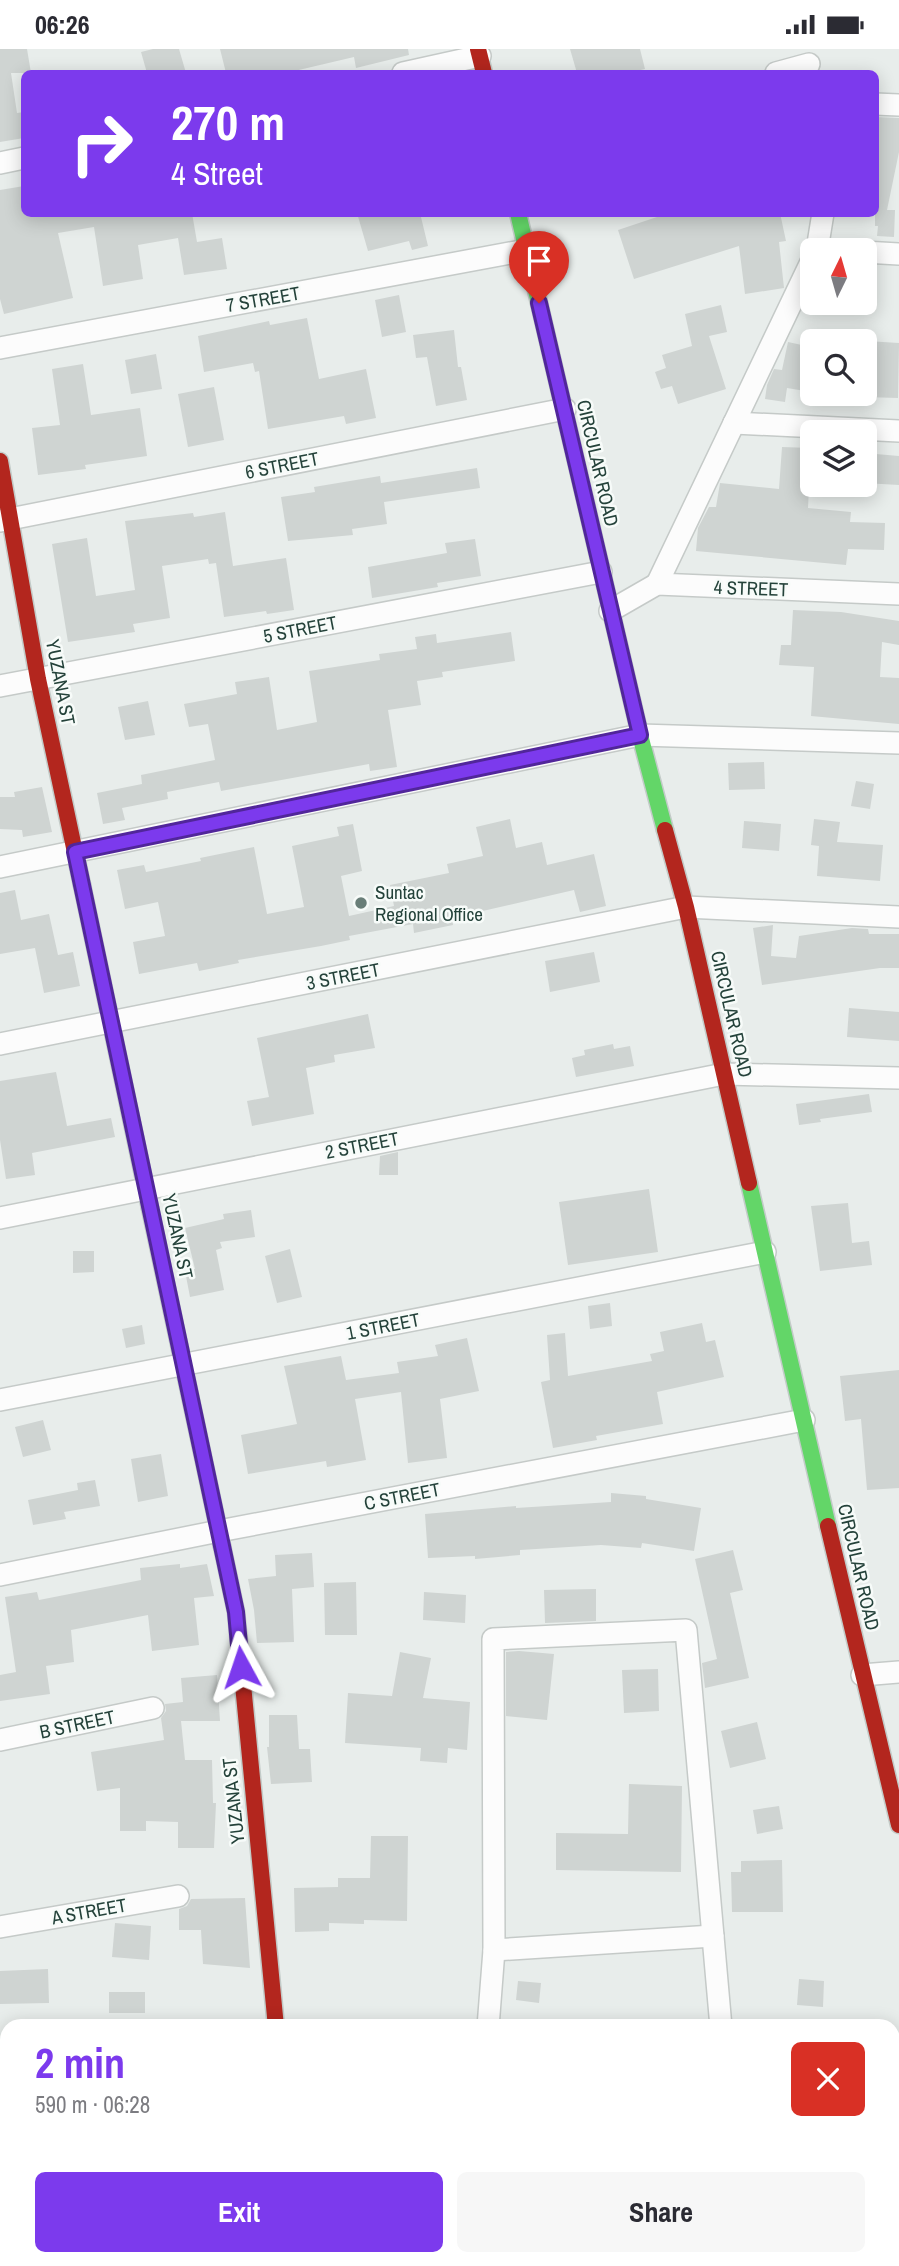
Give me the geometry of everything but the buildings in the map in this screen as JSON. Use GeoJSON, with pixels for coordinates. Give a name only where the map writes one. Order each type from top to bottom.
{"type":"FeatureCollection","features":[{"type":"Feature","properties":{"kind":"main road","name":"CIRCULAR ROAD"},"geometry":{"type":"LineString","coordinates":[[519,217],[640,735],[686,907],[862,1675],[899,1825]]}},
{"type":"Feature","properties":{"kind":"main road","name":"YUZANA ST"},"geometry":{"type":"LineString","coordinates":[[0,461],[5,520],[236,1612],[275,2019]]}},
{"type":"Feature","properties":{"kind":"street"},"geometry":{"type":"LineString","coordinates":[[421,70],[481,60]]}},
{"type":"Feature","properties":{"kind":"street"},"geometry":{"type":"LineString","coordinates":[[785,70],[809,62]]}},
{"type":"Feature","properties":{"kind":"street"},"geometry":{"type":"LineString","coordinates":[[879,104],[899,105]]}},
{"type":"Feature","properties":{"kind":"street"},"geometry":{"type":"LineString","coordinates":[[0,163],[21,159]]}},
{"type":"Feature","properties":{"kind":"street"},"geometry":{"type":"LineString","coordinates":[[820,238],[822,217]]}},
{"type":"Feature","properties":{"kind":"street","name":"7 STREET"},"geometry":{"type":"LineString","coordinates":[[0,348],[526,250]]}},
{"type":"Feature","properties":{"kind":"street"},"geometry":{"type":"LineString","coordinates":[[877,253],[899,254]]}},
{"type":"Feature","properties":{"kind":"street"},"geometry":{"type":"LineString","coordinates":[[610,611],[657,584],[800,285]]}},
{"type":"Feature","properties":{"kind":"street","name":"6 STREET"},"geometry":{"type":"LineString","coordinates":[[5,520],[565,409]]}},
{"type":"Feature","properties":{"kind":"street"},"geometry":{"type":"LineString","coordinates":[[734,423],[899,431]]}},
{"type":"Feature","properties":{"kind":"street","name":"5 STREET"},"geometry":{"type":"LineString","coordinates":[[0,686],[601,572]]}},
{"type":"Feature","properties":{"kind":"street","name":"4 STREET"},"geometry":{"type":"LineString","coordinates":[[657,584],[899,594]]}},
{"type":"Feature","properties":{"kind":"street"},"geometry":{"type":"LineString","coordinates":[[0,867],[640,735],[899,743]]}},
{"type":"Feature","properties":{"kind":"street"},"geometry":{"type":"LineString","coordinates":[[686,907],[899,917]]}},
{"type":"Feature","properties":{"kind":"street","name":"3 STREET"},"geometry":{"type":"LineString","coordinates":[[0,1044],[686,907]]}},
{"type":"Feature","properties":{"kind":"street"},"geometry":{"type":"LineString","coordinates":[[724,1074],[899,1078]]}},
{"type":"Feature","properties":{"kind":"street","name":"2 STREET"},"geometry":{"type":"LineString","coordinates":[[0,1218],[724,1074]]}},
{"type":"Feature","properties":{"kind":"street","name":"1 STREET"},"geometry":{"type":"LineString","coordinates":[[0,1400],[765,1252]]}},
{"type":"Feature","properties":{"kind":"street","name":"C STREET"},"geometry":{"type":"LineString","coordinates":[[0,1575],[804,1420]]}},
{"type":"Feature","properties":{"kind":"street"},"geometry":{"type":"LineString","coordinates":[[489,2019],[494,1949],[493,1639],[686,1630],[720,2019]]}},
{"type":"Feature","properties":{"kind":"street"},"geometry":{"type":"LineString","coordinates":[[862,1675],[899,1672]]}},
{"type":"Feature","properties":{"kind":"street","name":"B STREET"},"geometry":{"type":"LineString","coordinates":[[0,1740],[153,1708]]}},
{"type":"Feature","properties":{"kind":"street","name":"A STREET"},"geometry":{"type":"LineString","coordinates":[[0,1927],[177,1896]]}},
{"type":"Feature","properties":{"kind":"street"},"geometry":{"type":"LineString","coordinates":[[494,1949],[713,1936]]}},
{"type":"Feature","properties":{"kind":"traffic: fast"},"geometry":{"type":"LineString","coordinates":[[519,217],[640,735],[665,830]]}},
{"type":"Feature","properties":{"kind":"traffic: fast"},"geometry":{"type":"LineString","coordinates":[[82,885],[150,1208]]}},
{"type":"Feature","properties":{"kind":"traffic: fast"},"geometry":{"type":"LineString","coordinates":[[749,1183],[828,1526]]}},
{"type":"Feature","properties":{"kind":"traffic: slow"},"geometry":{"type":"LineString","coordinates":[[150,1208],[222,1546]]}},
{"type":"Feature","properties":{"kind":"traffic: jam"},"geometry":{"type":"LineString","coordinates":[[478,49],[483,70]]}},
{"type":"Feature","properties":{"kind":"traffic: jam"},"geometry":{"type":"LineString","coordinates":[[0,461],[38,679],[82,885]]}},
{"type":"Feature","properties":{"kind":"traffic: jam"},"geometry":{"type":"LineString","coordinates":[[665,830],[686,907],[749,1183]]}},
{"type":"Feature","properties":{"kind":"traffic: jam"},"geometry":{"type":"LineString","coordinates":[[828,1526],[899,1825]]}},
{"type":"Feature","properties":{"kind":"traffic: jam"},"geometry":{"type":"LineString","coordinates":[[222,1546],[236,1612],[275,2019]]}},
{"type":"Feature","properties":{"kind":"place","name":"Suntac Regional Office"},"geometry":{"type":"Point","coordinates":[361,903]}},
{"type":"Feature","properties":{"kind":"route"},"geometry":{"type":"LineString","coordinates":[[241,1667],[236,1612],[75,852],[640,735],[539,303]]}}]}
